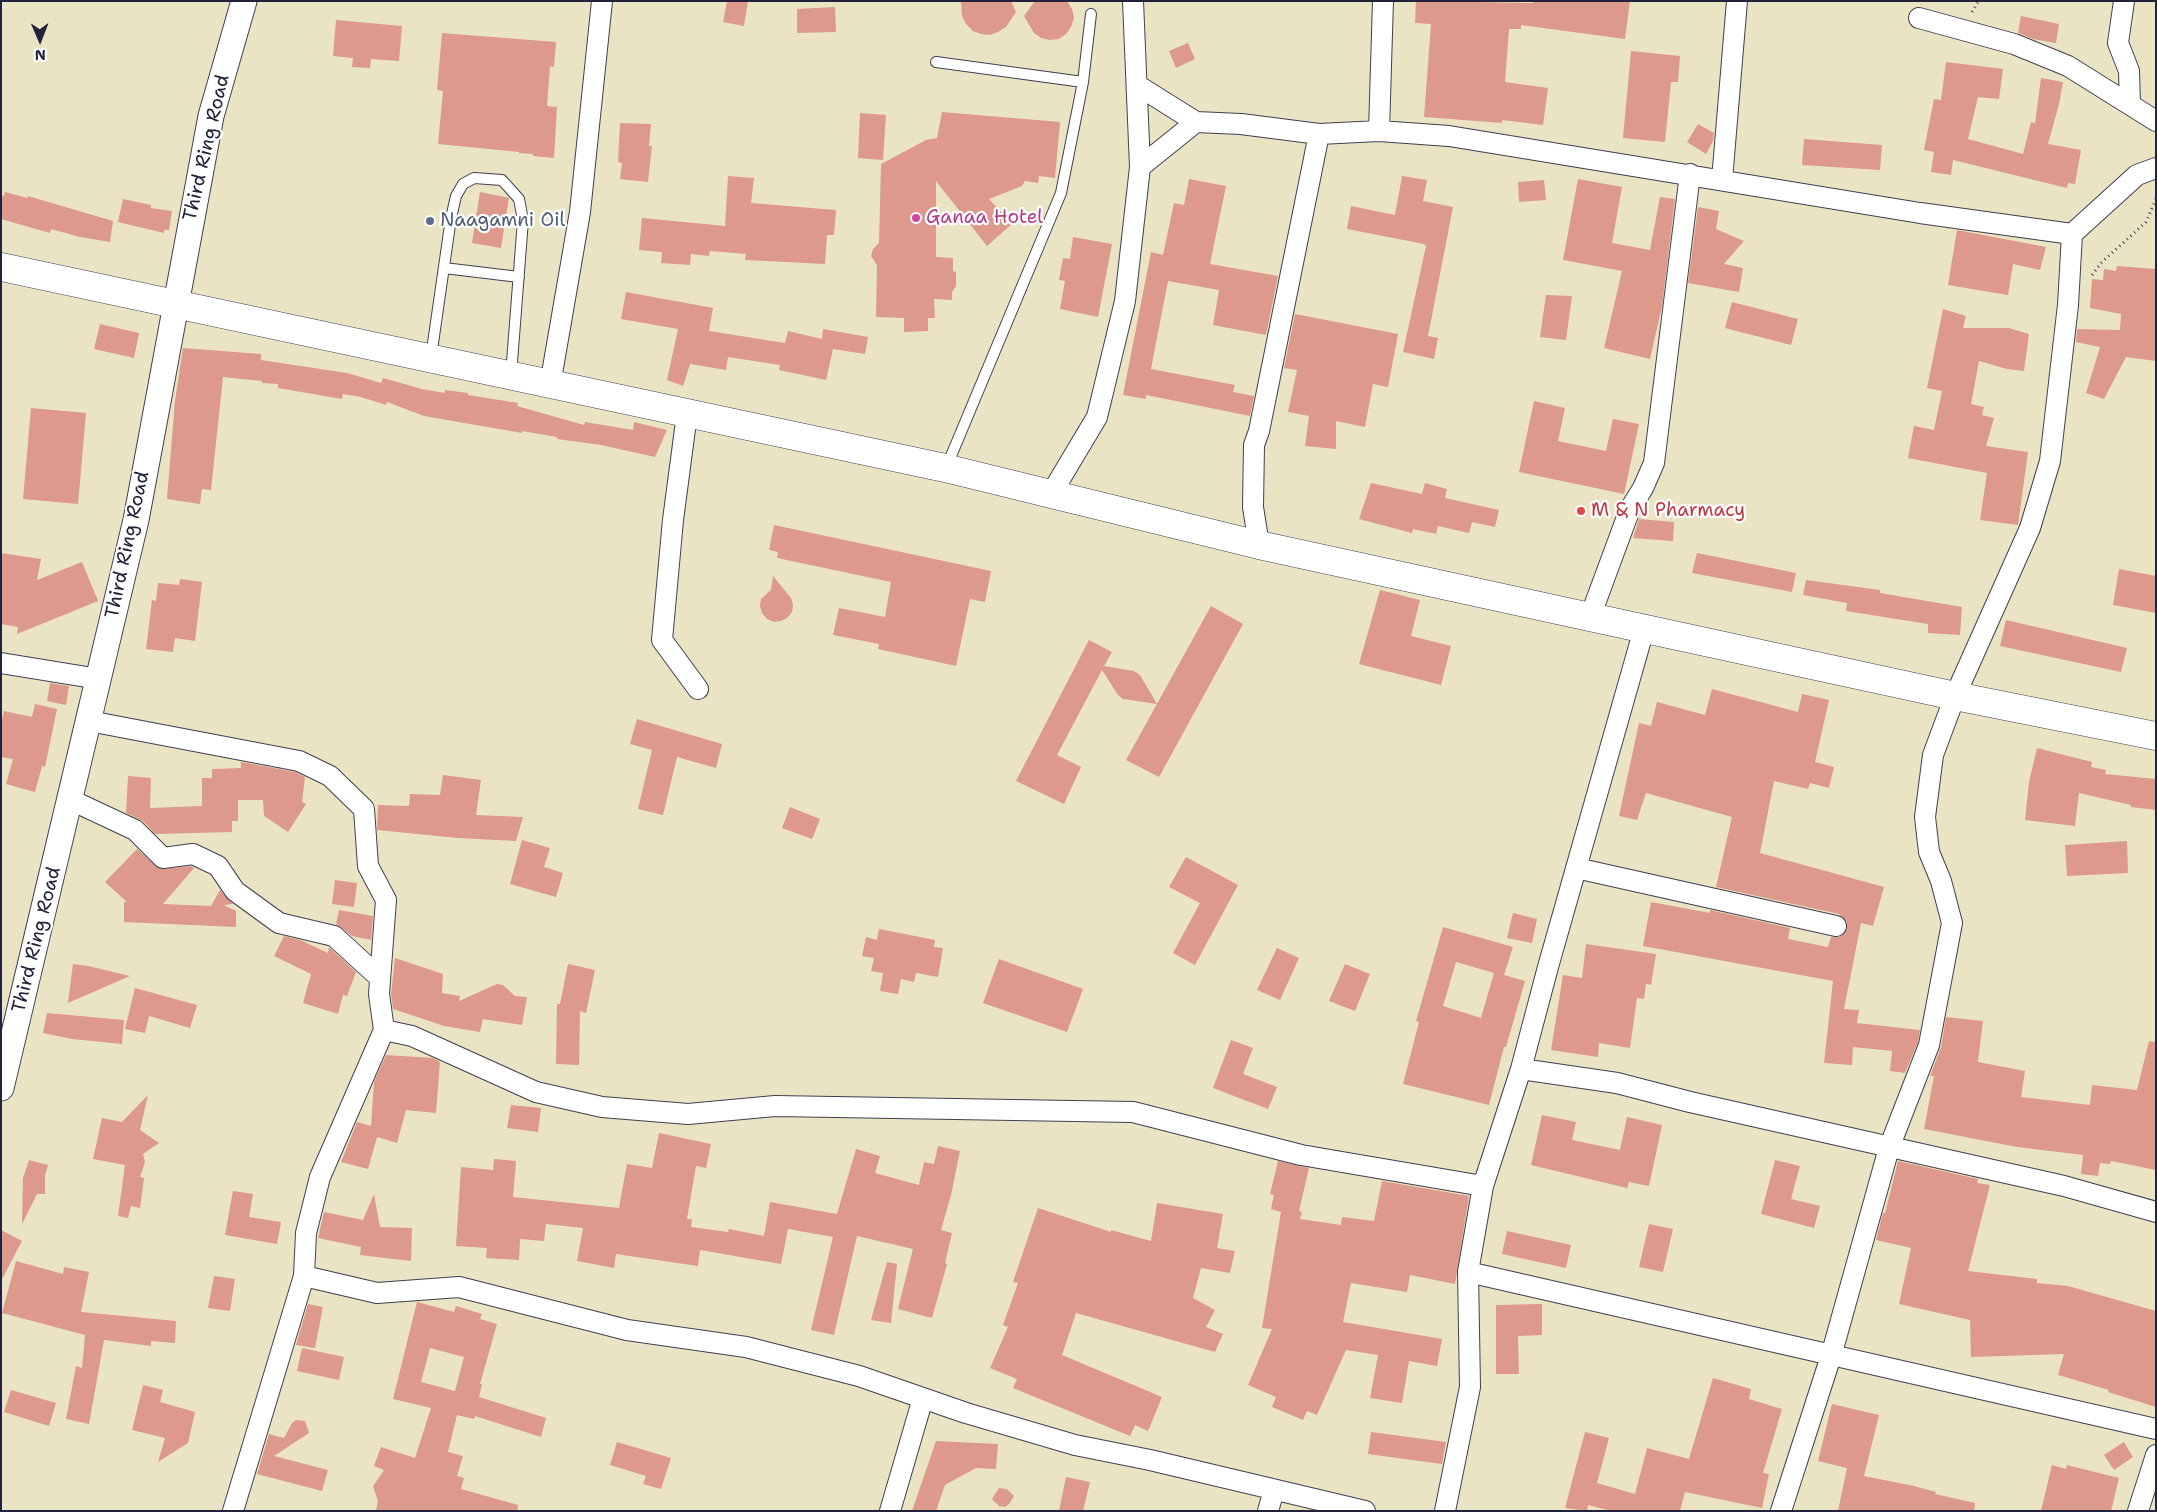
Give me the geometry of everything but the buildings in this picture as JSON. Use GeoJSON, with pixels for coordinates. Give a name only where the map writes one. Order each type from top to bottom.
{"type":"FeatureCollection","features":[{"type":"Feature","properties":{"kind":"highway"},"geometry":{"type":"LineString","coordinates":[[1,267],[945,468],[1259,545],[1590,618],[1955,696],[2156,736]]}},
{"type":"Feature","properties":{"kind":"street","name":"Third Ring Road"},"geometry":{"type":"LineString","coordinates":[[1,1088],[71,800],[118,587],[136,520],[211,116],[244,1]]}},
{"type":"Feature","properties":{"kind":"street"},"geometry":{"type":"LineString","coordinates":[[550,385],[580,212],[602,1]]}},
{"type":"Feature","properties":{"kind":"street"},"geometry":{"type":"LineString","coordinates":[[1050,494],[1097,417],[1125,301],[1140,167],[1133,1]]}},
{"type":"Feature","properties":{"kind":"street"},"geometry":{"type":"LineString","coordinates":[[1379,132],[1383,1]]}},
{"type":"Feature","properties":{"kind":"street"},"geometry":{"type":"LineString","coordinates":[[1722,180],[1737,1]]}},
{"type":"Feature","properties":{"kind":"street"},"geometry":{"type":"LineString","coordinates":[[2124,1],[2118,43],[2129,71],[2130,104]]}},
{"type":"Feature","properties":{"kind":"street"},"geometry":{"type":"LineString","coordinates":[[1919,18],[2014,44],[2068,66],[2096,86],[2130,104],[2156,121]]}},
{"type":"Feature","properties":{"kind":"street"},"geometry":{"type":"LineString","coordinates":[[1137,85],[1196,122],[1241,124],[1319,134],[1379,132],[1450,136],[1920,213],[2072,234]]}},
{"type":"Feature","properties":{"kind":"street"},"geometry":{"type":"LineString","coordinates":[[1140,167],[1196,122]]}},
{"type":"Feature","properties":{"kind":"street"},"geometry":{"type":"LineString","coordinates":[[1259,545],[1253,507],[1254,445],[1259,431],[1319,134]]}},
{"type":"Feature","properties":{"kind":"street"},"geometry":{"type":"LineString","coordinates":[[1781,1511],[1831,1356],[1889,1148],[1929,1045],[1952,922],[1941,881],[1929,852],[1925,817],[1934,755],[1955,696],[2030,528],[2050,461],[2068,305],[2072,234],[2137,175],[2156,168]]}},
{"type":"Feature","properties":{"kind":"street"},"geometry":{"type":"LineString","coordinates":[[1590,618],[1630,509],[1644,488],[1654,463],[1690,174]]}},
{"type":"Feature","properties":{"kind":"street"},"geometry":{"type":"LineString","coordinates":[[687,414],[673,520],[662,640],[698,689]]}},
{"type":"Feature","properties":{"kind":"street"},"geometry":{"type":"LineString","coordinates":[[1445,1511],[1470,1387],[1468,1272],[1483,1186],[1521,1069],[1644,629]]}},
{"type":"Feature","properties":{"kind":"street"},"geometry":{"type":"LineString","coordinates":[[1,663],[99,679]]}},
{"type":"Feature","properties":{"kind":"street"},"geometry":{"type":"LineString","coordinates":[[89,721],[282,757],[299,761],[330,776],[364,809],[368,866],[386,900],[379,994],[384,1030],[320,1177],[306,1233],[304,1276],[233,1511]]}},
{"type":"Feature","properties":{"kind":"street"},"geometry":{"type":"LineString","coordinates":[[71,800],[135,830],[163,858],[193,854],[218,866],[235,891],[279,923],[334,936],[380,978]]}},
{"type":"Feature","properties":{"kind":"street"},"geometry":{"type":"LineString","coordinates":[[1576,868],[1836,926]]}},
{"type":"Feature","properties":{"kind":"street"},"geometry":{"type":"LineString","coordinates":[[384,1030],[412,1036],[536,1092],[602,1107],[688,1114],[775,1106],[1133,1112],[1301,1155],[1483,1186]]}},
{"type":"Feature","properties":{"kind":"street"},"geometry":{"type":"LineString","coordinates":[[1521,1069],[1617,1083],[1690,1102],[1889,1148],[2064,1186],[2156,1212]]}},
{"type":"Feature","properties":{"kind":"street"},"geometry":{"type":"LineString","coordinates":[[1468,1272],[1831,1356],[2156,1428]]}},
{"type":"Feature","properties":{"kind":"street"},"geometry":{"type":"LineString","coordinates":[[304,1276],[377,1293],[459,1287],[627,1330],[746,1348],[859,1376],[966,1413],[1075,1445],[1150,1460],[1365,1511]]}},
{"type":"Feature","properties":{"kind":"street"},"geometry":{"type":"LineString","coordinates":[[890,1511],[923,1398]]}},
{"type":"Feature","properties":{"kind":"street"},"geometry":{"type":"LineString","coordinates":[[2138,1511],[2156,1455]]}},
{"type":"Feature","properties":{"kind":"street"},"geometry":{"type":"LineString","coordinates":[[1268,1511],[1274,1490]]}},
{"type":"Feature","properties":{"kind":"lane"},"geometry":{"type":"LineString","coordinates":[[945,468],[1061,193],[1083,82],[1091,14]]}},
{"type":"Feature","properties":{"kind":"lane"},"geometry":{"type":"LineString","coordinates":[[936,62],[1083,82]]}},
{"type":"Feature","properties":{"kind":"lane"},"geometry":{"type":"LineString","coordinates":[[431,359],[451,218],[456,196],[463,184],[474,178],[502,180],[520,199],[523,220],[511,376]]}},
{"type":"Feature","properties":{"kind":"lane"},"geometry":{"type":"LineString","coordinates":[[444,268],[519,277]]}},
{"type":"Feature","properties":{"kind":"path"},"geometry":{"type":"LineString","coordinates":[[2068,305],[2101,263],[2146,222],[2156,199]]}},
{"type":"Feature","properties":{"kind":"place","name":"Ganaa Hotel"},"geometry":{"type":"Point","coordinates":[916,218]}},
{"type":"Feature","properties":{"kind":"place","name":"Naagamni Oil"},"geometry":{"type":"Point","coordinates":[430,221]}},
{"type":"Feature","properties":{"kind":"place","name":"M & N Pharmacy"},"geometry":{"type":"Point","coordinates":[1581,511]}}]}
